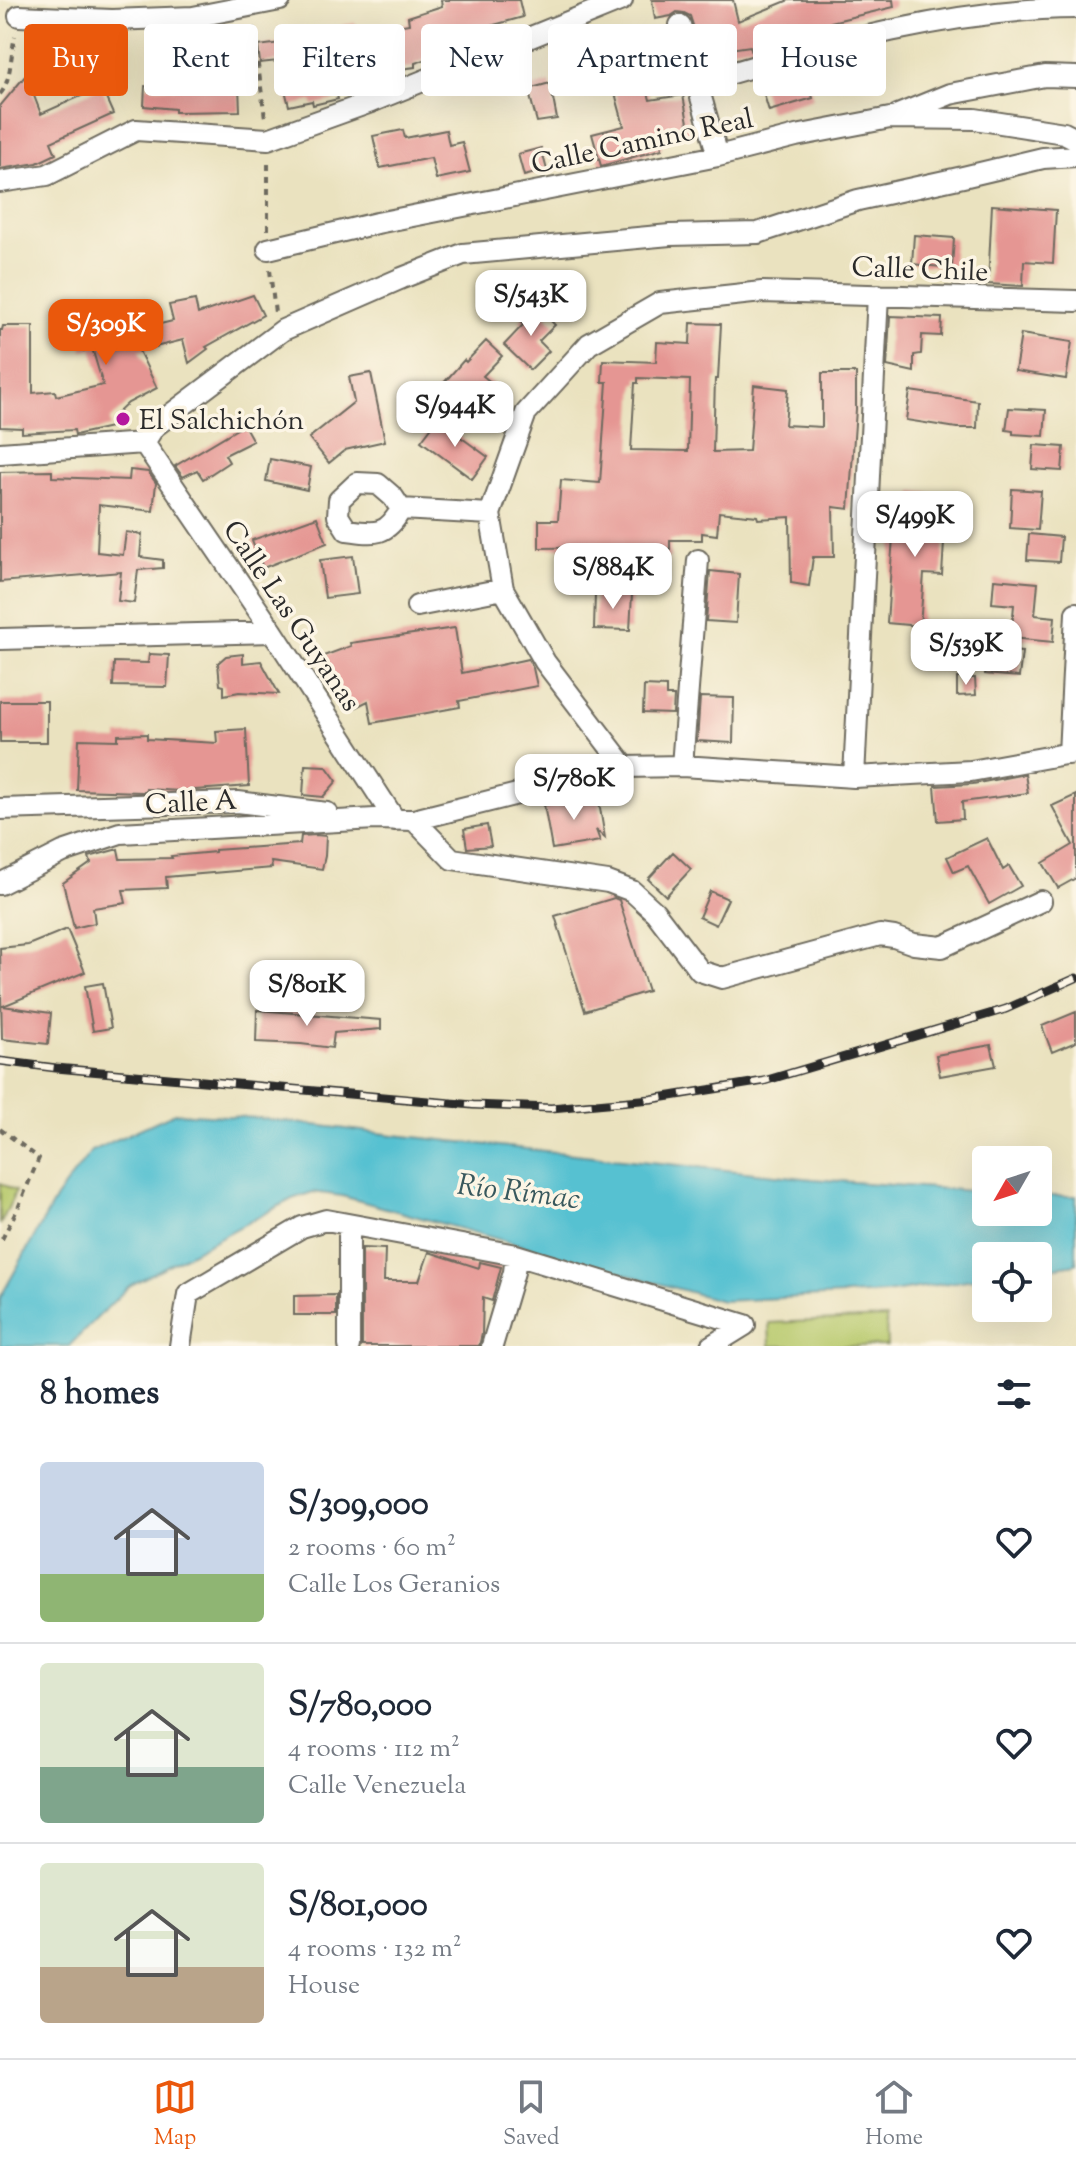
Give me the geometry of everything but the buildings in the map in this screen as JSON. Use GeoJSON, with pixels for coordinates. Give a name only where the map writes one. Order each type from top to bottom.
{"type":"FeatureCollection","features":[{"type":"Feature","properties":{"kind":"street"},"geometry":{"type":"LineString","coordinates":[[19,16],[112,20],[180,17],[280,0]]}},
{"type":"Feature","properties":{"kind":"street"},"geometry":{"type":"LineString","coordinates":[[0,182],[47,175],[136,130],[268,139],[371,102],[622,0]]}},
{"type":"Feature","properties":{"kind":"street"},"geometry":{"type":"LineString","coordinates":[[737,71],[823,46],[952,18],[1076,8]]}},
{"type":"Feature","properties":{"kind":"street"},"geometry":{"type":"LineString","coordinates":[[890,118],[950,94],[1045,76],[1076,77]]}},
{"type":"Feature","properties":{"kind":"street"},"geometry":{"type":"LineString","coordinates":[[701,96],[718,156]]}},
{"type":"Feature","properties":{"kind":"street","name":"Calle Camino Real"},"geometry":{"type":"LineString","coordinates":[[268,249],[492,199],[718,156],[796,136],[890,118],[975,119],[1064,133],[1076,139]]}},
{"type":"Feature","properties":{"kind":"street"},"geometry":{"type":"LineString","coordinates":[[0,453],[144,443],[154,427],[283,330],[463,254],[670,235],[758,233],[858,200],[1043,158],[1076,156]]}},
{"type":"Feature","properties":{"kind":"street","name":"Calle Chile"},"geometry":{"type":"LineString","coordinates":[[490,514],[526,413],[589,344],[660,303],[762,292],[1076,301]]}},
{"type":"Feature","properties":{"kind":"street"},"geometry":{"type":"LineString","coordinates":[[854,777],[878,295]]}},
{"type":"Feature","properties":{"kind":"street","name":"Calle Las Guyanas"},"geometry":{"type":"LineString","coordinates":[[144,443],[273,632],[394,820],[452,859],[608,882],[632,891],[655,912],[700,971],[722,978],[880,935],[942,947],[1041,901]]}},
{"type":"Feature","properties":{"kind":"street"},"geometry":{"type":"LineString","coordinates":[[401,509],[490,514],[503,589],[545,662],[625,767]]}},
{"type":"Feature","properties":{"kind":"street"},"geometry":{"type":"LineString","coordinates":[[682,766],[698,560]]}},
{"type":"Feature","properties":{"kind":"street"},"geometry":{"type":"LineString","coordinates":[[417,606],[503,589]]}},
{"type":"Feature","properties":{"kind":"street"},"geometry":{"type":"LineString","coordinates":[[0,809],[238,802],[394,820],[625,767],[682,766],[854,777],[971,771],[1073,753],[1076,613]]}},
{"type":"Feature","properties":{"kind":"street"},"geometry":{"type":"LineString","coordinates":[[0,639],[273,632]]}},
{"type":"Feature","properties":{"kind":"street","name":"Calle A"},"geometry":{"type":"LineString","coordinates":[[0,884],[63,852],[120,833],[394,820]]}},
{"type":"Feature","properties":{"kind":"street"},"geometry":{"type":"LineString","coordinates":[[180,1346],[188,1294],[302,1227],[326,1220],[516,1255],[745,1325],[711,1346]]}},
{"type":"Feature","properties":{"kind":"street"},"geometry":{"type":"LineString","coordinates":[[349,1226],[349,1346]]}},
{"type":"Feature","properties":{"kind":"street"},"geometry":{"type":"LineString","coordinates":[[492,1346],[514,1272],[516,1255]]}},
{"type":"Feature","properties":{"kind":"path"},"geometry":{"type":"LineString","coordinates":[[250,7],[268,139],[268,249],[275,313],[283,330]]}},
{"type":"Feature","properties":{"kind":"path"},"geometry":{"type":"LineString","coordinates":[[0,94],[6,87],[19,16]]}},
{"type":"Feature","properties":{"kind":"path"},"geometry":{"type":"LineString","coordinates":[[0,1129],[39,1158],[0,1243]]}},
{"type":"Feature","properties":{"kind":"green space"},"geometry":{"type":"Polygon","coordinates":[[[0,1183],[16,1191],[0,1225],[0,1183]]]}},
{"type":"Feature","properties":{"kind":"green space"},"geometry":{"type":"Polygon","coordinates":[[[886,1318],[887,1346],[770,1346],[769,1323],[886,1318]]]}},
{"type":"Feature","properties":{"kind":"water","name":"Río Rímac"},"geometry":{"type":"Polygon","coordinates":[[[175,1113],[258,1118],[813,1179],[972,1191],[972,1226],[1052,1226],[1052,1196],[1076,1196],[1076,1264],[1052,1268],[1052,1242],[972,1242],[972,1279],[886,1293],[722,1301],[342,1196],[313,1192],[292,1199],[129,1286],[69,1346],[0,1346],[0,1298],[56,1198],[91,1151],[175,1113]]]}},
{"type":"Feature","properties":{"kind":"railway"},"geometry":{"type":"LineString","coordinates":[[0,1061],[473,1105],[551,1108],[652,1099],[764,1081],[1006,1009],[1076,978]]}},
{"type":"Feature","properties":{"kind":"place","name":"El Salchichón"},"geometry":{"type":"Point","coordinates":[123,419]}}]}
